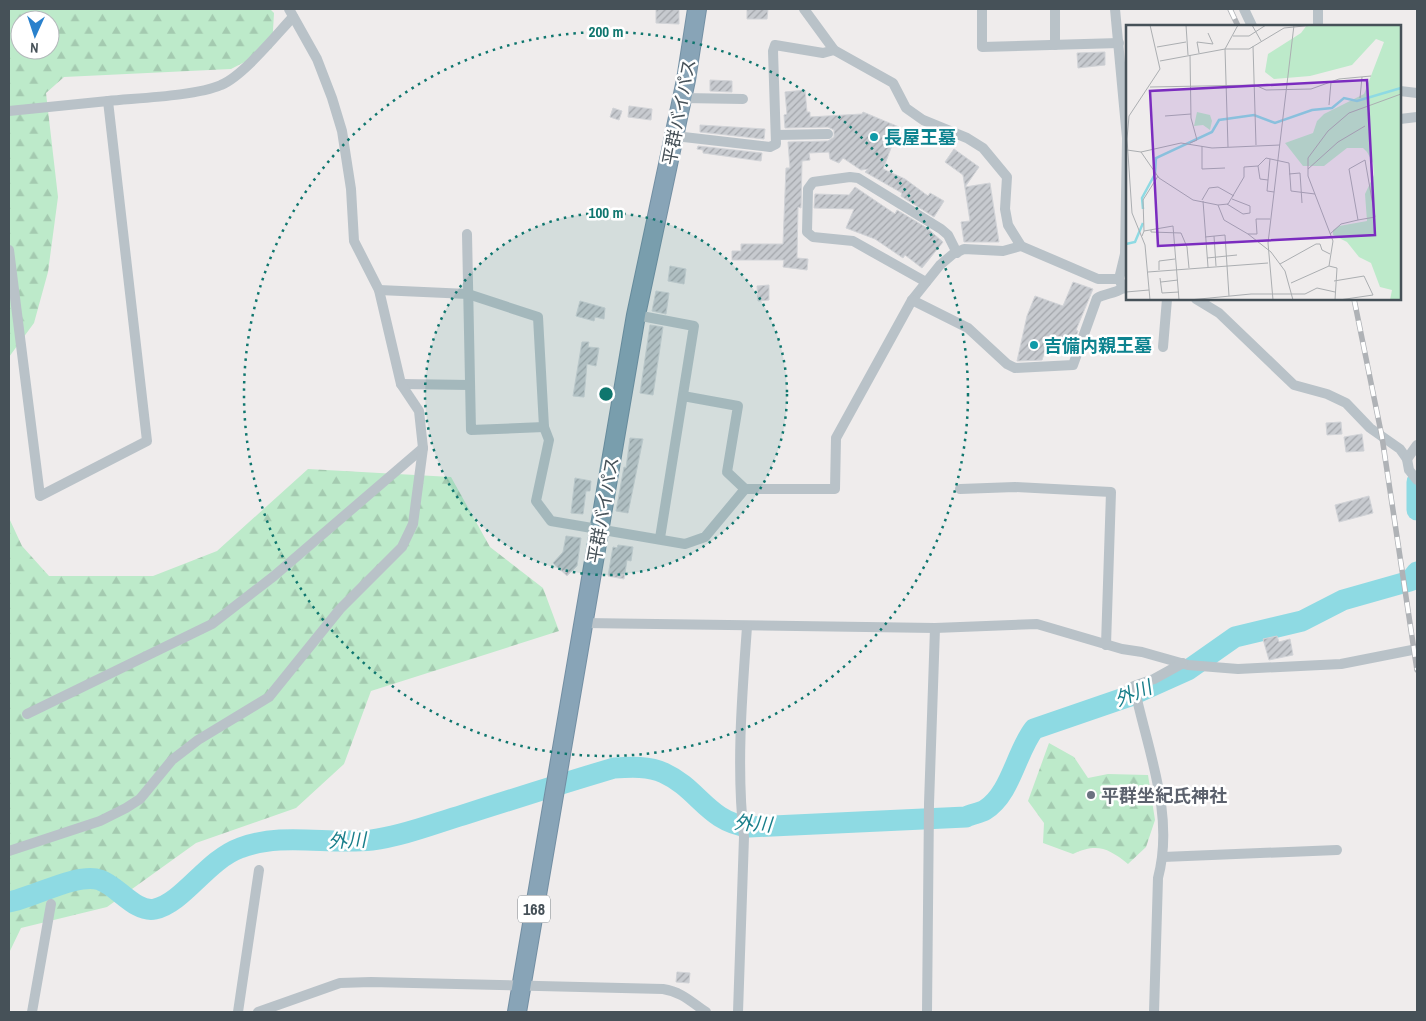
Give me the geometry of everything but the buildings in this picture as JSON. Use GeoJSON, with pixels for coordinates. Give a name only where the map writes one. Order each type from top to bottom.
{"type":"FeatureCollection","features":[{"type":"Feature","properties":{"kind":"highway","name":"平群バイパス"},"geometry":{"type":"LineString","coordinates":[[517,1012],[636,315],[683,98],[697,9]]}},
{"type":"Feature","properties":{"kind":"street"},"geometry":{"type":"LineString","coordinates":[[804,9],[834,50],[893,83],[906,108],[923,120],[968,138],[983,148],[1007,177],[1004,209],[1008,224],[1021,246],[1098,279],[1123,285]]}},
{"type":"Feature","properties":{"kind":"street"},"geometry":{"type":"LineString","coordinates":[[982,9],[982,47],[1119,43]]}},
{"type":"Feature","properties":{"kind":"street"},"geometry":{"type":"LineString","coordinates":[[1055,9],[1056,45]]}},
{"type":"Feature","properties":{"kind":"street"},"geometry":{"type":"LineString","coordinates":[[1116,9],[1126,126]]}},
{"type":"Feature","properties":{"kind":"street"},"geometry":{"type":"LineString","coordinates":[[1244,9],[1252,25]]}},
{"type":"Feature","properties":{"kind":"street"},"geometry":{"type":"LineString","coordinates":[[1318,9],[1318,25]]}},
{"type":"Feature","properties":{"kind":"street"},"geometry":{"type":"LineString","coordinates":[[9,111],[108,102],[203,90],[221,85],[234,77],[291,13],[317,59],[332,98],[342,131],[350,179],[354,241],[379,290],[400,384],[419,411],[424,448],[413,524],[402,547],[340,609],[269,697],[198,740],[172,760],[140,799],[126,808],[100,821],[9,851]]}},
{"type":"Feature","properties":{"kind":"street"},"geometry":{"type":"LineString","coordinates":[[675,136],[770,147],[776,144],[773,51],[775,45],[823,53],[834,50]]}},
{"type":"Feature","properties":{"kind":"street"},"geometry":{"type":"LineString","coordinates":[[1401,91],[1417,93]]}},
{"type":"Feature","properties":{"kind":"street"},"geometry":{"type":"LineString","coordinates":[[683,98],[743,99]]}},
{"type":"Feature","properties":{"kind":"street"},"geometry":{"type":"LineString","coordinates":[[9,250],[40,496],[147,441],[108,102]]}},
{"type":"Feature","properties":{"kind":"street"},"geometry":{"type":"LineString","coordinates":[[1401,119],[1417,117]]}},
{"type":"Feature","properties":{"kind":"street"},"geometry":{"type":"LineString","coordinates":[[776,135],[828,134]]}},
{"type":"Feature","properties":{"kind":"street"},"geometry":{"type":"LineString","coordinates":[[926,282],[853,240],[813,237],[807,232],[808,189],[814,182],[850,177],[858,178],[941,229],[948,235],[957,253]]}},
{"type":"Feature","properties":{"kind":"street"},"geometry":{"type":"LineString","coordinates":[[912,300],[968,328],[1007,364],[1015,368],[1073,365],[1097,298],[1103,295],[1114,294],[1123,285],[1126,196]]}},
{"type":"Feature","properties":{"kind":"street"},"geometry":{"type":"LineString","coordinates":[[467,234],[470,430],[544,427]]}},
{"type":"Feature","properties":{"kind":"street"},"geometry":{"type":"LineString","coordinates":[[683,396],[738,406],[727,472],[745,489],[835,489],[836,438],[912,300],[940,265],[964,249],[1003,251],[1021,246]]}},
{"type":"Feature","properties":{"kind":"street"},"geometry":{"type":"LineString","coordinates":[[379,290],[468,294],[538,317],[544,427],[549,440],[536,501],[551,521],[660,538],[685,544],[705,537],[745,489]]}},
{"type":"Feature","properties":{"kind":"street"},"geometry":{"type":"LineString","coordinates":[[1163,347],[1167,300]]}},
{"type":"Feature","properties":{"kind":"street"},"geometry":{"type":"LineString","coordinates":[[1198,300],[1219,313],[1294,385],[1327,394],[1346,403],[1370,428],[1400,449],[1407,459],[1409,470],[1417,480]]}},
{"type":"Feature","properties":{"kind":"street"},"geometry":{"type":"LineString","coordinates":[[636,315],[694,326],[660,538]]}},
{"type":"Feature","properties":{"kind":"street"},"geometry":{"type":"LineString","coordinates":[[400,384],[470,385]]}},
{"type":"Feature","properties":{"kind":"street"},"geometry":{"type":"LineString","coordinates":[[1407,459],[1417,445]]}},
{"type":"Feature","properties":{"kind":"street"},"geometry":{"type":"LineString","coordinates":[[27,714],[212,624],[274,576],[424,448]]}},
{"type":"Feature","properties":{"kind":"street"},"geometry":{"type":"LineString","coordinates":[[960,489],[1015,487],[1111,492],[1106,645]]}},
{"type":"Feature","properties":{"kind":"street"},"geometry":{"type":"LineString","coordinates":[[584,623],[747,627],[936,628],[1037,624],[1106,645],[1186,664],[1238,669],[1341,664],[1417,649]]}},
{"type":"Feature","properties":{"kind":"street"},"geometry":{"type":"LineString","coordinates":[[738,1012],[744,837],[742,816],[742,696],[747,627]]}},
{"type":"Feature","properties":{"kind":"street"},"geometry":{"type":"LineString","coordinates":[[927,1012],[928,841],[936,628]]}},
{"type":"Feature","properties":{"kind":"street"},"geometry":{"type":"LineString","coordinates":[[1154,1012],[1158,878],[1163,857],[1165,829],[1162,803],[1134,686],[1186,664]]}},
{"type":"Feature","properties":{"kind":"street"},"geometry":{"type":"LineString","coordinates":[[1163,857],[1337,850]]}},
{"type":"Feature","properties":{"kind":"street"},"geometry":{"type":"LineString","coordinates":[[238,1012],[259,870]]}},
{"type":"Feature","properties":{"kind":"street"},"geometry":{"type":"LineString","coordinates":[[32,1012],[51,904]]}},
{"type":"Feature","properties":{"kind":"street"},"geometry":{"type":"LineString","coordinates":[[258,1012],[340,984],[371,982],[663,989],[676,991],[691,999],[706,1012]]}},
{"type":"Feature","properties":{"kind":"green space"},"geometry":{"type":"Polygon","coordinates":[[[9,9],[270,9],[274,13],[272,48],[231,69],[64,77],[46,93],[58,197],[48,272],[34,323],[9,357],[9,9]]]}},
{"type":"Feature","properties":{"kind":"green space"},"geometry":{"type":"Polygon","coordinates":[[[308,469],[451,477],[490,547],[543,588],[559,631],[371,691],[344,764],[296,808],[196,843],[107,907],[21,928],[9,953],[9,518],[22,546],[49,576],[153,576],[217,551],[308,469]]]}},
{"type":"Feature","properties":{"kind":"green space"},"geometry":{"type":"Polygon","coordinates":[[[1049,743],[1074,757],[1088,778],[1108,774],[1148,775],[1155,820],[1146,847],[1128,864],[1114,854],[1102,849],[1089,849],[1073,854],[1043,843],[1044,823],[1028,801],[1049,743]]]}},
{"type":"Feature","properties":{"kind":"waterway","name":"外川"},"geometry":{"type":"LineString","coordinates":[[1417,482],[1417,510]]}},
{"type":"Feature","properties":{"kind":"waterway","name":"外川"},"geometry":{"type":"LineString","coordinates":[[9,902],[68,882],[91,878],[107,883],[140,907],[155,909],[175,899],[228,854],[256,843],[288,840],[356,841],[395,836],[614,768],[646,768],[664,773],[686,787],[723,819],[749,827],[966,817],[985,810],[1001,794],[1022,749],[1034,729],[1130,696],[1188,670],[1235,637],[1302,621],[1343,600],[1410,581],[1417,572]]}},
{"type":"Feature","properties":{"kind":"railway"},"geometry":{"type":"LineString","coordinates":[[1230,9],[1238,25]]}},
{"type":"Feature","properties":{"kind":"railway"},"geometry":{"type":"LineString","coordinates":[[1354,300],[1382,437],[1417,670]]}},
{"type":"Feature","properties":{"kind":"place","name":"長屋王墓"},"geometry":{"type":"Point","coordinates":[874,137]}},
{"type":"Feature","properties":{"kind":"place","name":"吉備内親王墓"},"geometry":{"type":"Point","coordinates":[1034,345]}},
{"type":"Feature","properties":{"kind":"place","name":"平群坐紀氏神社"},"geometry":{"type":"Point","coordinates":[1091,795]}}]}
